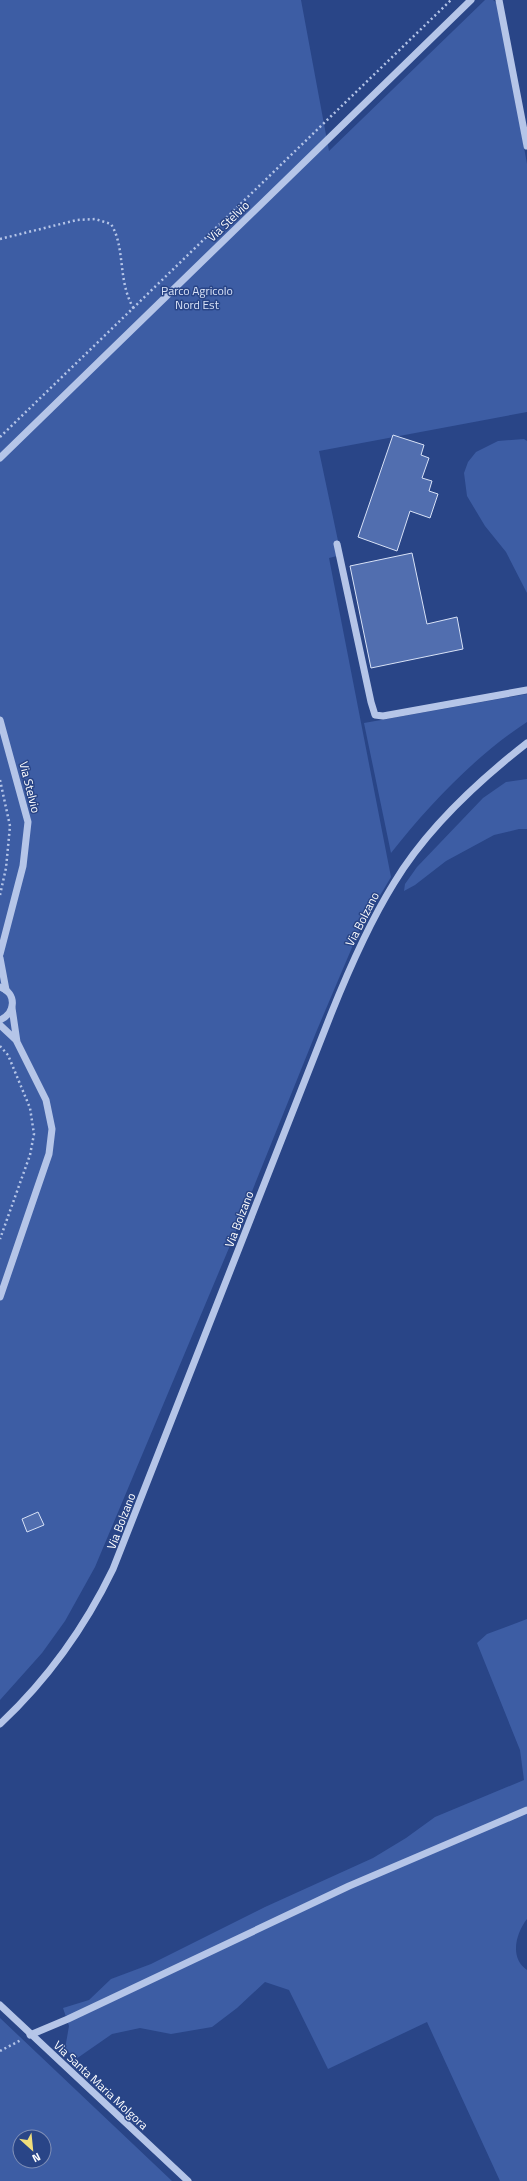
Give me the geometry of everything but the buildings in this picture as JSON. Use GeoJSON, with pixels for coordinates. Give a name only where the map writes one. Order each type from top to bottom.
{"type":"FeatureCollection","features":[{"type":"Feature","properties":{"kind":"street","name":"Via Stelvio"},"geometry":{"type":"LineString","coordinates":[[0,458],[140,320],[331,138],[471,0]]}},
{"type":"Feature","properties":{"kind":"street"},"geometry":{"type":"LineString","coordinates":[[499,0],[527,146]]}},
{"type":"Feature","properties":{"kind":"street"},"geometry":{"type":"LineString","coordinates":[[337,544],[375,715],[383,716],[527,690]]}},
{"type":"Feature","properties":{"kind":"street","name":"Via Stelvio"},"geometry":{"type":"LineString","coordinates":[[0,720],[28,822],[23,866],[0,954]]}},
{"type":"Feature","properties":{"kind":"street","name":"Via Bolzano"},"geometry":{"type":"LineString","coordinates":[[0,1724],[39,1684],[67,1648],[92,1610],[120,1556],[331,1014],[361,943],[378,910],[395,881],[442,820],[472,790],[527,743]]}},
{"type":"Feature","properties":{"kind":"street"},"geometry":{"type":"LineString","coordinates":[[0,958],[3,988],[12,998],[17,1042],[46,1100],[52,1129],[49,1154],[0,1297]]}},
{"type":"Feature","properties":{"kind":"street"},"geometry":{"type":"LineString","coordinates":[[0,1020],[9,1014],[12,1008]]}},
{"type":"Feature","properties":{"kind":"street"},"geometry":{"type":"LineString","coordinates":[[0,1025],[17,1042]]}},
{"type":"Feature","properties":{"kind":"street"},"geometry":{"type":"LineString","coordinates":[[0,1727],[7,1717]]}},
{"type":"Feature","properties":{"kind":"street"},"geometry":{"type":"LineString","coordinates":[[30,2034],[68,2019],[349,1886],[527,1810]]}},
{"type":"Feature","properties":{"kind":"street","name":"Via Santa Maria Molgora"},"geometry":{"type":"LineString","coordinates":[[0,2005],[188,2181]]}},
{"type":"Feature","properties":{"kind":"path"},"geometry":{"type":"LineString","coordinates":[[0,437],[134,309],[450,0]]}},
{"type":"Feature","properties":{"kind":"path"},"geometry":{"type":"LineString","coordinates":[[0,239],[78,220],[95,219],[111,224],[117,233],[123,283],[128,299],[140,320]]}},
{"type":"Feature","properties":{"kind":"path"},"geometry":{"type":"LineString","coordinates":[[0,780],[10,826],[6,868],[0,894]]}},
{"type":"Feature","properties":{"kind":"path"},"geometry":{"type":"LineString","coordinates":[[0,1046],[8,1055],[30,1108],[34,1134],[30,1155],[0,1239]]}},
{"type":"Feature","properties":{"kind":"path"},"geometry":{"type":"LineString","coordinates":[[0,2051],[30,2034]]}},
{"type":"Feature","properties":{"kind":"green space","name":"Parco Agricolo Nord Est"},"geometry":{"type":"Polygon","coordinates":[[[0,0],[301,0],[329,151],[485,0],[493,0],[498,4],[527,164],[527,412],[319,451],[341,555],[329,558],[391,877],[359,931],[317,1030],[234,1236],[95,1567],[65,1621],[42,1653],[0,1700],[0,0]]]}},
{"type":"Feature","properties":{"kind":"green space"},"geometry":{"type":"Polygon","coordinates":[[[524,439],[527,441],[527,593],[506,552],[485,526],[467,496],[464,473],[468,462],[476,452],[498,441],[524,439]]]}},
{"type":"Feature","properties":{"kind":"green space"},"geometry":{"type":"Polygon","coordinates":[[[527,694],[527,722],[489,750],[454,782],[405,835],[391,853],[364,723],[527,694]]]}},
{"type":"Feature","properties":{"kind":"green space"},"geometry":{"type":"Polygon","coordinates":[[[527,779],[527,829],[519,829],[494,835],[446,861],[415,885],[404,891],[405,884],[417,867],[483,798],[506,782],[527,779]]]}},
{"type":"Feature","properties":{"kind":"green space"},"geometry":{"type":"Polygon","coordinates":[[[527,1619],[527,1919],[517,1938],[516,1952],[521,1965],[527,1970],[527,2181],[500,2181],[427,2022],[328,2069],[289,1990],[265,1982],[237,2008],[212,2027],[171,2034],[140,2028],[112,2034],[76,2059],[65,2049],[69,2026],[63,2008],[89,2000],[111,1979],[151,1964],[265,1907],[373,1858],[406,1838],[435,1817],[524,1780],[520,1750],[477,1643],[487,1634],[527,1619]]]}},
{"type":"Feature","properties":{"kind":"green space"},"geometry":{"type":"Polygon","coordinates":[[[0,2018],[172,2181],[0,2181],[0,2018]]]}}]}
